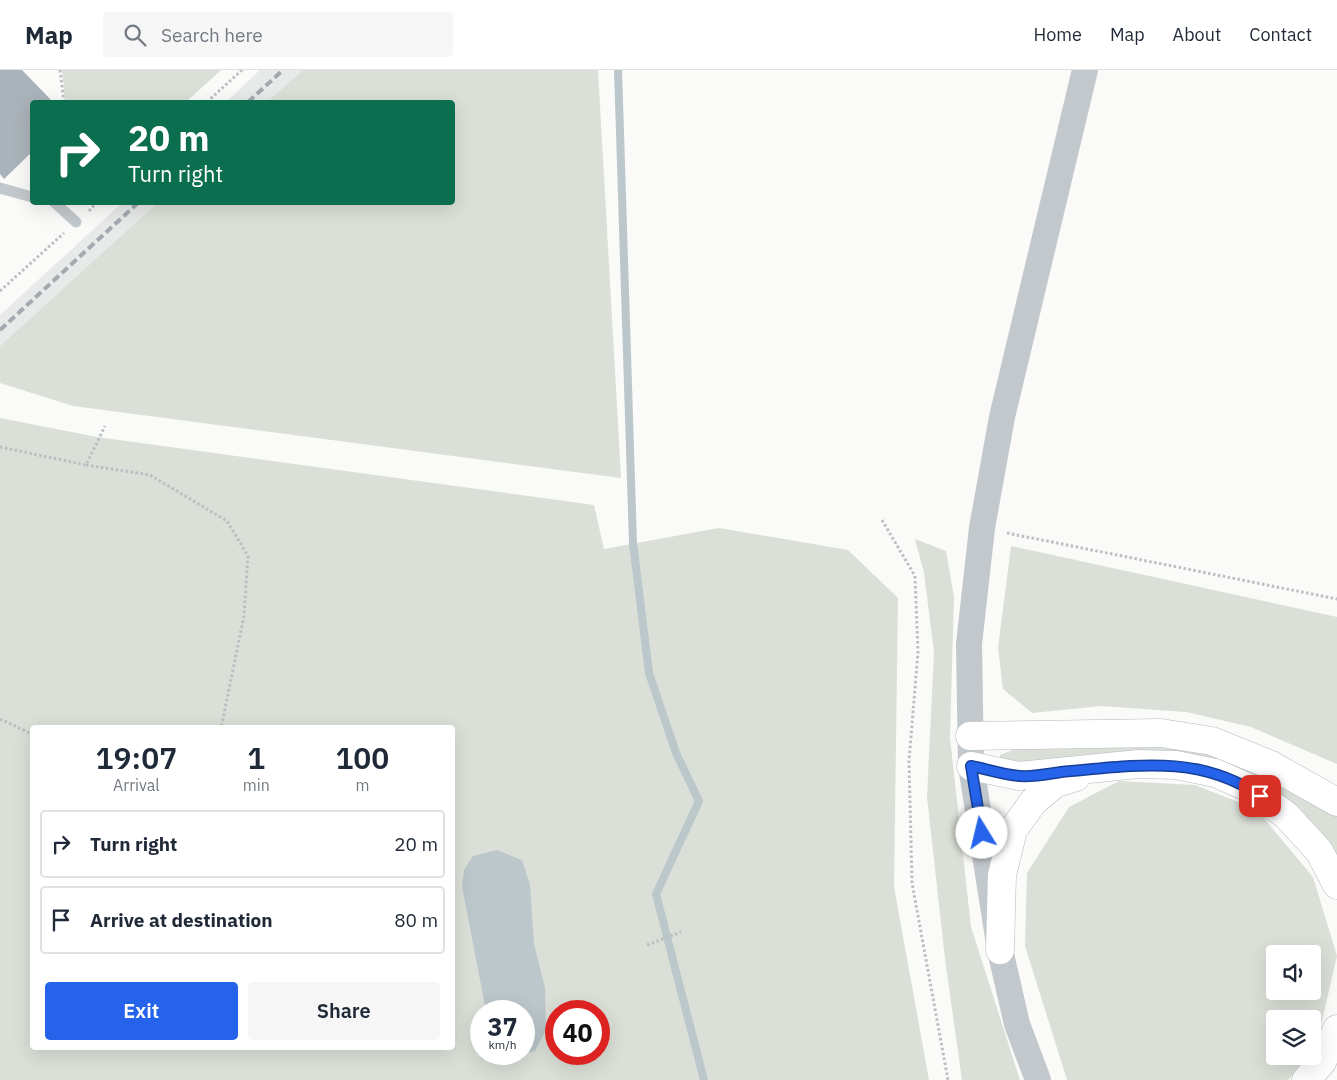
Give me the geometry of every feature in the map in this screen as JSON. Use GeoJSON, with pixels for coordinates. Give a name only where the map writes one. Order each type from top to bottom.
{"type":"FeatureCollection","features":[{"type":"Feature","properties":{"kind":"highway"},"geometry":{"type":"LineString","coordinates":[[970,736],[1161,733],[1212,741],[1271,765],[1337,802]]}},
{"type":"Feature","properties":{"kind":"highway"},"geometry":{"type":"LineString","coordinates":[[971,766],[1020,776],[1138,764],[1176,765],[1215,773],[1247,787],[1286,814],[1319,851],[1337,885]]}},
{"type":"Feature","properties":{"kind":"highway"},"geometry":{"type":"LineString","coordinates":[[1000,950],[1002,875],[1013,830],[1033,802],[1056,783],[1102,769]]}},
{"type":"Feature","properties":{"kind":"highway"},"geometry":{"type":"LineString","coordinates":[[1306,1080],[1322,1062],[1337,1029]]}},
{"type":"Feature","properties":{"kind":"street"},"geometry":{"type":"LineString","coordinates":[[1038,1080],[1017,1024],[1000,950],[971,766],[969,644],[982,528],[1002,417],[1085,70]]}},
{"type":"Feature","properties":{"kind":"lane"},"geometry":{"type":"LineString","coordinates":[[0,188],[30,196]]}},
{"type":"Feature","properties":{"kind":"lane"},"geometry":{"type":"LineString","coordinates":[[57,205],[76,222]]}},
{"type":"Feature","properties":{"kind":"path"},"geometry":{"type":"LineString","coordinates":[[60,70],[64,100]]}},
{"type":"Feature","properties":{"kind":"path"},"geometry":{"type":"LineString","coordinates":[[209,100],[242,70]]}},
{"type":"Feature","properties":{"kind":"path"},"geometry":{"type":"LineString","coordinates":[[0,291],[94,205]]}},
{"type":"Feature","properties":{"kind":"path"},"geometry":{"type":"LineString","coordinates":[[86,465],[105,426]]}},
{"type":"Feature","properties":{"kind":"path"},"geometry":{"type":"LineString","coordinates":[[0,447],[86,465],[150,475],[227,521],[248,556],[244,616],[222,725]]}},
{"type":"Feature","properties":{"kind":"path"},"geometry":{"type":"LineString","coordinates":[[882,520],[915,576],[918,652],[909,761],[912,883],[948,1080]]}},
{"type":"Feature","properties":{"kind":"path"},"geometry":{"type":"LineString","coordinates":[[982,528],[1337,598]]}},
{"type":"Feature","properties":{"kind":"path"},"geometry":{"type":"LineString","coordinates":[[0,719],[30,733]]}},
{"type":"Feature","properties":{"kind":"path"},"geometry":{"type":"LineString","coordinates":[[647,945],[681,932]]}},
{"type":"Feature","properties":{"kind":"shaded area"},"geometry":{"type":"Polygon","coordinates":[[[62,70],[221,70],[188,100],[65,100],[62,70]]]}},
{"type":"Feature","properties":{"kind":"shaded area"},"geometry":{"type":"Polygon","coordinates":[[[260,70],[303,70],[269,100],[228,100],[260,70]]]}},
{"type":"Feature","properties":{"kind":"shaded area"},"geometry":{"type":"Polygon","coordinates":[[[303,70],[598,70],[621,478],[73,406],[0,383],[0,346],[155,205],[455,205],[455,100],[269,100],[303,70]]]}},
{"type":"Feature","properties":{"kind":"shaded area"},"geometry":{"type":"Polygon","coordinates":[[[120,205],[155,205],[0,346],[0,315],[120,205]]]}},
{"type":"Feature","properties":{"kind":"shaded area"},"geometry":{"type":"Polygon","coordinates":[[[0,418],[97,437],[594,505],[604,549],[719,528],[848,550],[898,598],[894,887],[929,1080],[0,1080],[0,418]]]}},
{"type":"Feature","properties":{"kind":"shaded area"},"geometry":{"type":"Polygon","coordinates":[[[915,539],[946,551],[954,597],[950,738],[971,927],[1020,1080],[962,1080],[945,959],[927,797],[934,652],[924,573],[915,539]]]}},
{"type":"Feature","properties":{"kind":"shaded area"},"geometry":{"type":"Polygon","coordinates":[[[1011,546],[1337,617],[1337,764],[1251,727],[1186,712],[1101,706],[1032,713],[1003,689],[998,648],[1011,546]]]}},
{"type":"Feature","properties":{"kind":"shaded area"},"geometry":{"type":"Polygon","coordinates":[[[1177,745],[1247,766],[1337,816],[1337,859],[1242,771],[1010,764],[1000,760],[1000,755],[1015,749],[1177,745]]]}},
{"type":"Feature","properties":{"kind":"shaded area"},"geometry":{"type":"Polygon","coordinates":[[[1119,781],[1195,785],[1256,809],[1313,877],[1337,956],[1321,1025],[1321,1010],[1266,1010],[1266,1065],[1300,1065],[1288,1080],[1067,1080],[1025,946],[1027,873],[1069,807],[1119,781]]]}},
{"type":"Feature","properties":{"kind":"shaded area"},"geometry":{"type":"Polygon","coordinates":[[[497,850],[522,860],[530,885],[534,944],[545,988],[545,1032],[535,1051],[535,1000],[484,1000],[462,886],[464,870],[473,856],[497,850]]]}},
{"type":"Feature","properties":{"kind":"building"},"geometry":{"type":"Polygon","coordinates":[[[0,70],[22,70],[51,100],[30,100],[30,154],[4,179],[0,174],[0,70]]]}},
{"type":"Feature","properties":{"kind":"waterway"},"geometry":{"type":"LineString","coordinates":[[618,70],[633,543],[649,673],[676,753],[699,801],[656,894],[704,1080]]}},
{"type":"Feature","properties":{"kind":"railway"},"geometry":{"type":"LineString","coordinates":[[250,100],[283,70]]}},
{"type":"Feature","properties":{"kind":"railway"},"geometry":{"type":"LineString","coordinates":[[0,330],[136,205]]}},
{"type":"Feature","properties":{"kind":"route"},"geometry":{"type":"LineString","coordinates":[[982,833],[971,766],[1020,776],[1138,764],[1176,765],[1215,773],[1247,787],[1260,796]]}}]}
